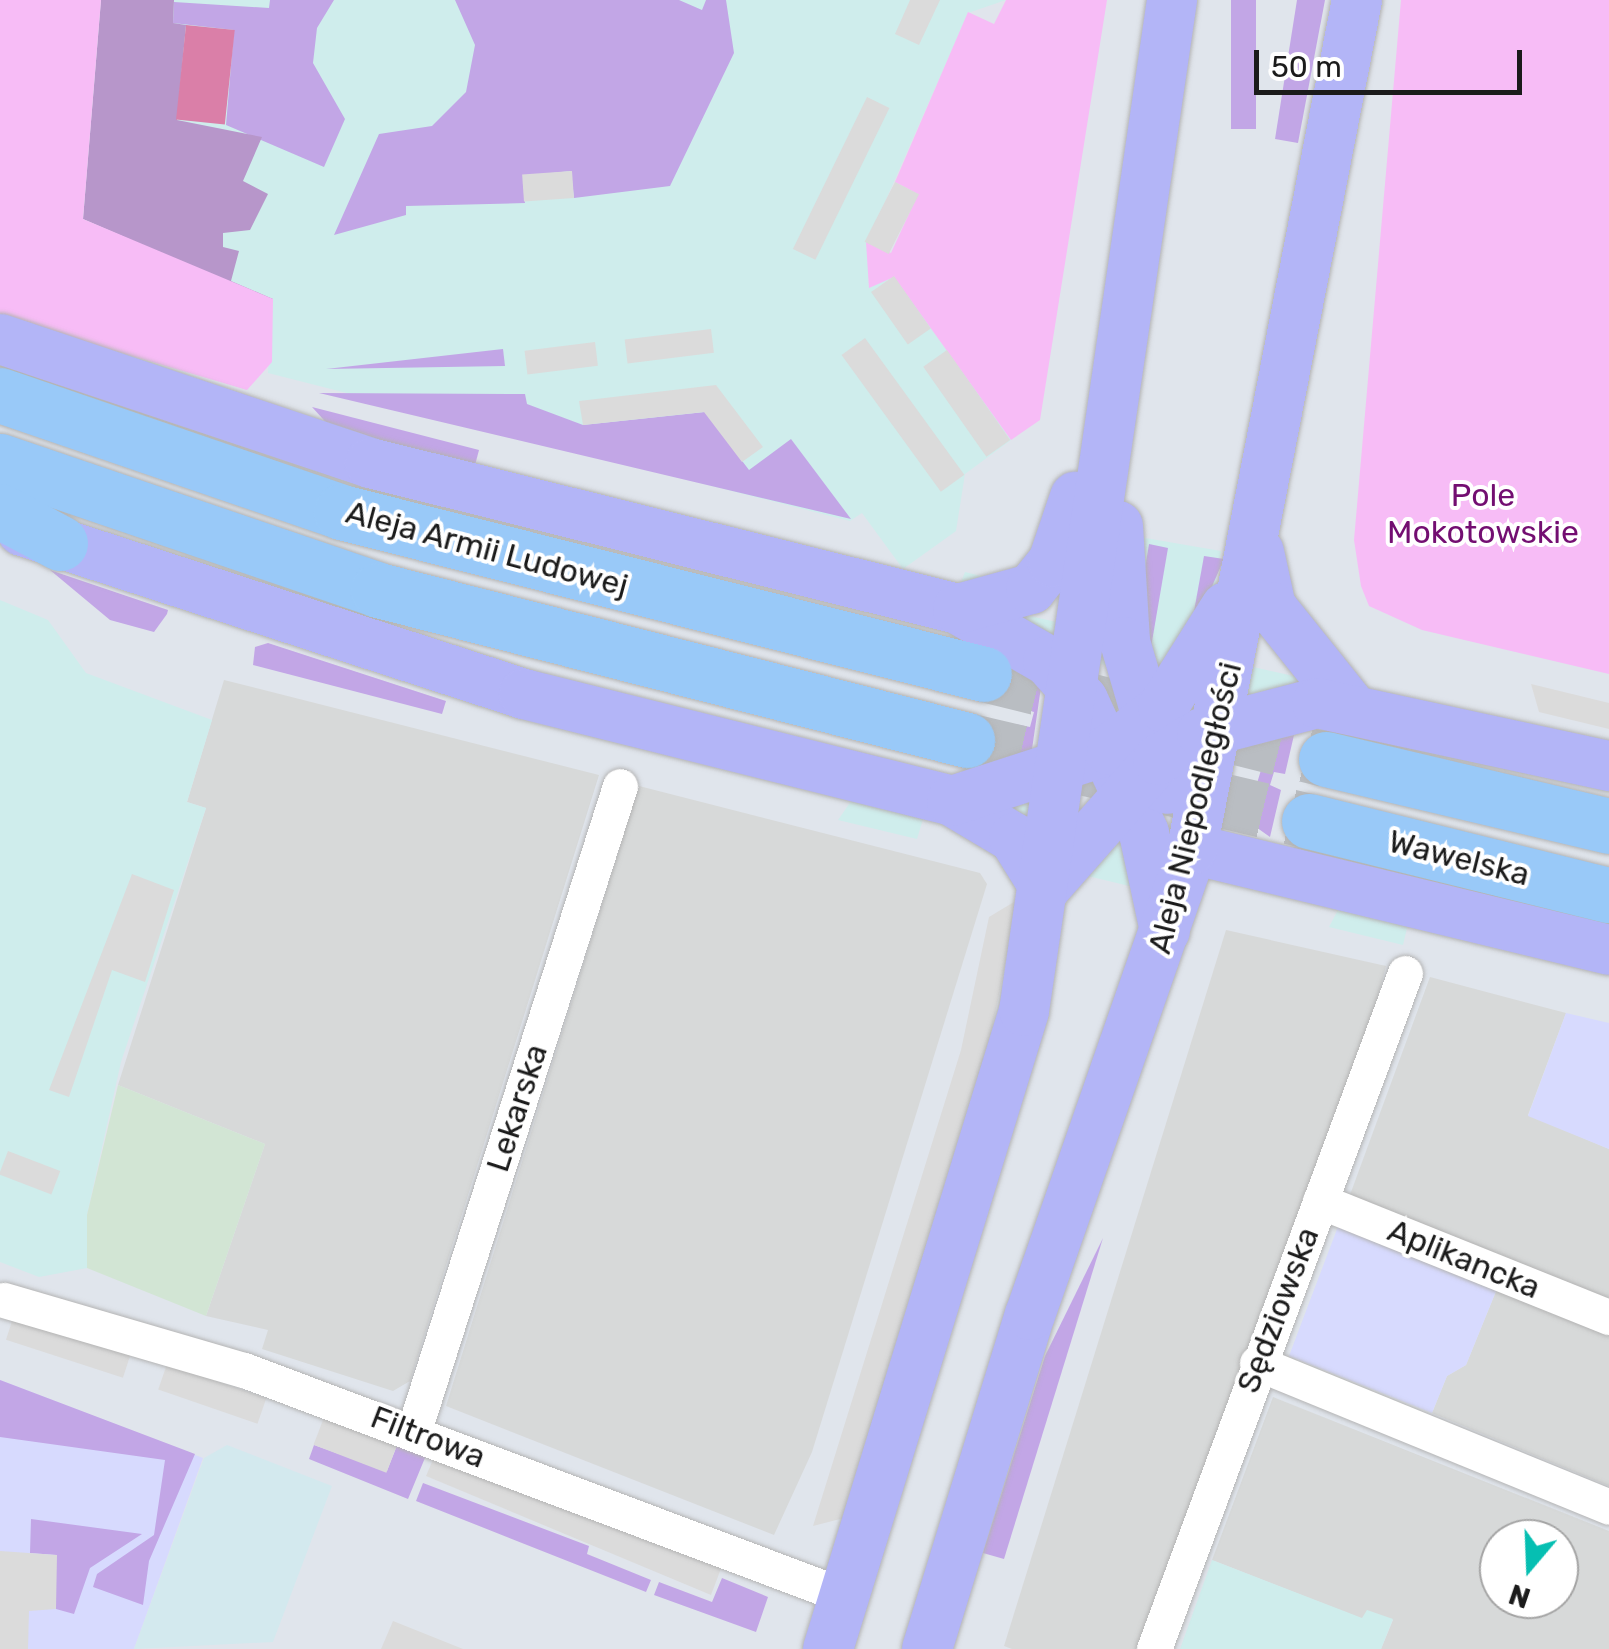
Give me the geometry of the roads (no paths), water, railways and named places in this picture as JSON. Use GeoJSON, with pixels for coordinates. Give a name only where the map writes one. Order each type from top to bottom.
{"type":"FeatureCollection","features":[{"type":"Feature","properties":{"kind":"main road"},"geometry":{"type":"LineString","coordinates":[[828,1649],[1010,1068],[1044,888],[1172,0]]}},
{"type":"Feature","properties":{"kind":"main road","name":"Aleja Niepodległości"},"geometry":{"type":"LineString","coordinates":[[927,1649],[1030,1315],[1166,936],[1192,849],[1259,536],[1357,0]]}},
{"type":"Feature","properties":{"kind":"main road"},"geometry":{"type":"LineString","coordinates":[[0,339],[370,463],[958,609],[1048,661],[1135,756],[1192,849],[1609,950]]}},
{"type":"Feature","properties":{"kind":"main road"},"geometry":{"type":"LineString","coordinates":[[958,609],[1015,596],[1042,578],[1114,385]]}},
{"type":"Feature","properties":{"kind":"main road"},"geometry":{"type":"LineString","coordinates":[[1114,385],[1120,605],[1135,756],[1166,936]]}},
{"type":"Feature","properties":{"kind":"main road","name":"Aleja Armii Ludowej"},"geometry":{"type":"LineString","coordinates":[[0,395],[341,512],[984,674]]}},
{"type":"Feature","properties":{"kind":"main road","name":"Aleja Armii Ludowej"},"geometry":{"type":"LineString","coordinates":[[0,461],[378,590],[967,740]]}},
{"type":"Feature","properties":{"kind":"main road"},"geometry":{"type":"LineString","coordinates":[[0,511],[60,542]]}},
{"type":"Feature","properties":{"kind":"main road"},"geometry":{"type":"LineString","coordinates":[[0,524],[524,694],[952,801],[1014,838],[1044,888]]}},
{"type":"Feature","properties":{"kind":"main road"},"geometry":{"type":"LineString","coordinates":[[1259,536],[1271,607],[1348,703]]}},
{"type":"Feature","properties":{"kind":"main road"},"geometry":{"type":"LineString","coordinates":[[1044,888],[1203,656],[1259,536]]}},
{"type":"Feature","properties":{"kind":"main road"},"geometry":{"type":"LineString","coordinates":[[952,801],[1135,756],[1218,729],[1348,703],[1609,766]]}},
{"type":"Feature","properties":{"kind":"main road","name":"Wawelska"},"geometry":{"type":"LineString","coordinates":[[1326,759],[1609,826]]}},
{"type":"Feature","properties":{"kind":"main road","name":"Wawelska"},"geometry":{"type":"LineString","coordinates":[[1309,820],[1609,894]]}},
{"type":"Feature","properties":{"kind":"street","name":"Lekarska"},"geometry":{"type":"LineString","coordinates":[[414,1430],[620,786]]}},
{"type":"Feature","properties":{"kind":"street","name":"Sędziowska"},"geometry":{"type":"LineString","coordinates":[[1154,1649],[1405,973]]}},
{"type":"Feature","properties":{"kind":"street","name":"Aplikancka"},"geometry":{"type":"LineString","coordinates":[[1320,1202],[1609,1316]]}},
{"type":"Feature","properties":{"kind":"street","name":"Filtrowa"},"geometry":{"type":"LineString","coordinates":[[4,1300],[118,1326],[414,1430],[844,1596]]}},
{"type":"Feature","properties":{"kind":"street"},"geometry":{"type":"LineString","coordinates":[[1258,1363],[1609,1508]]}},
{"type":"Feature","properties":{"kind":"tunnel"},"geometry":{"type":"LineString","coordinates":[[984,674],[1326,759]]}},
{"type":"Feature","properties":{"kind":"tunnel"},"geometry":{"type":"LineString","coordinates":[[967,740],[1309,821]]}},
{"type":"Feature","properties":{"kind":"park label","name":"Pole Mokotowskie"},"geometry":{"type":"Point","coordinates":[1483,514]}}]}
